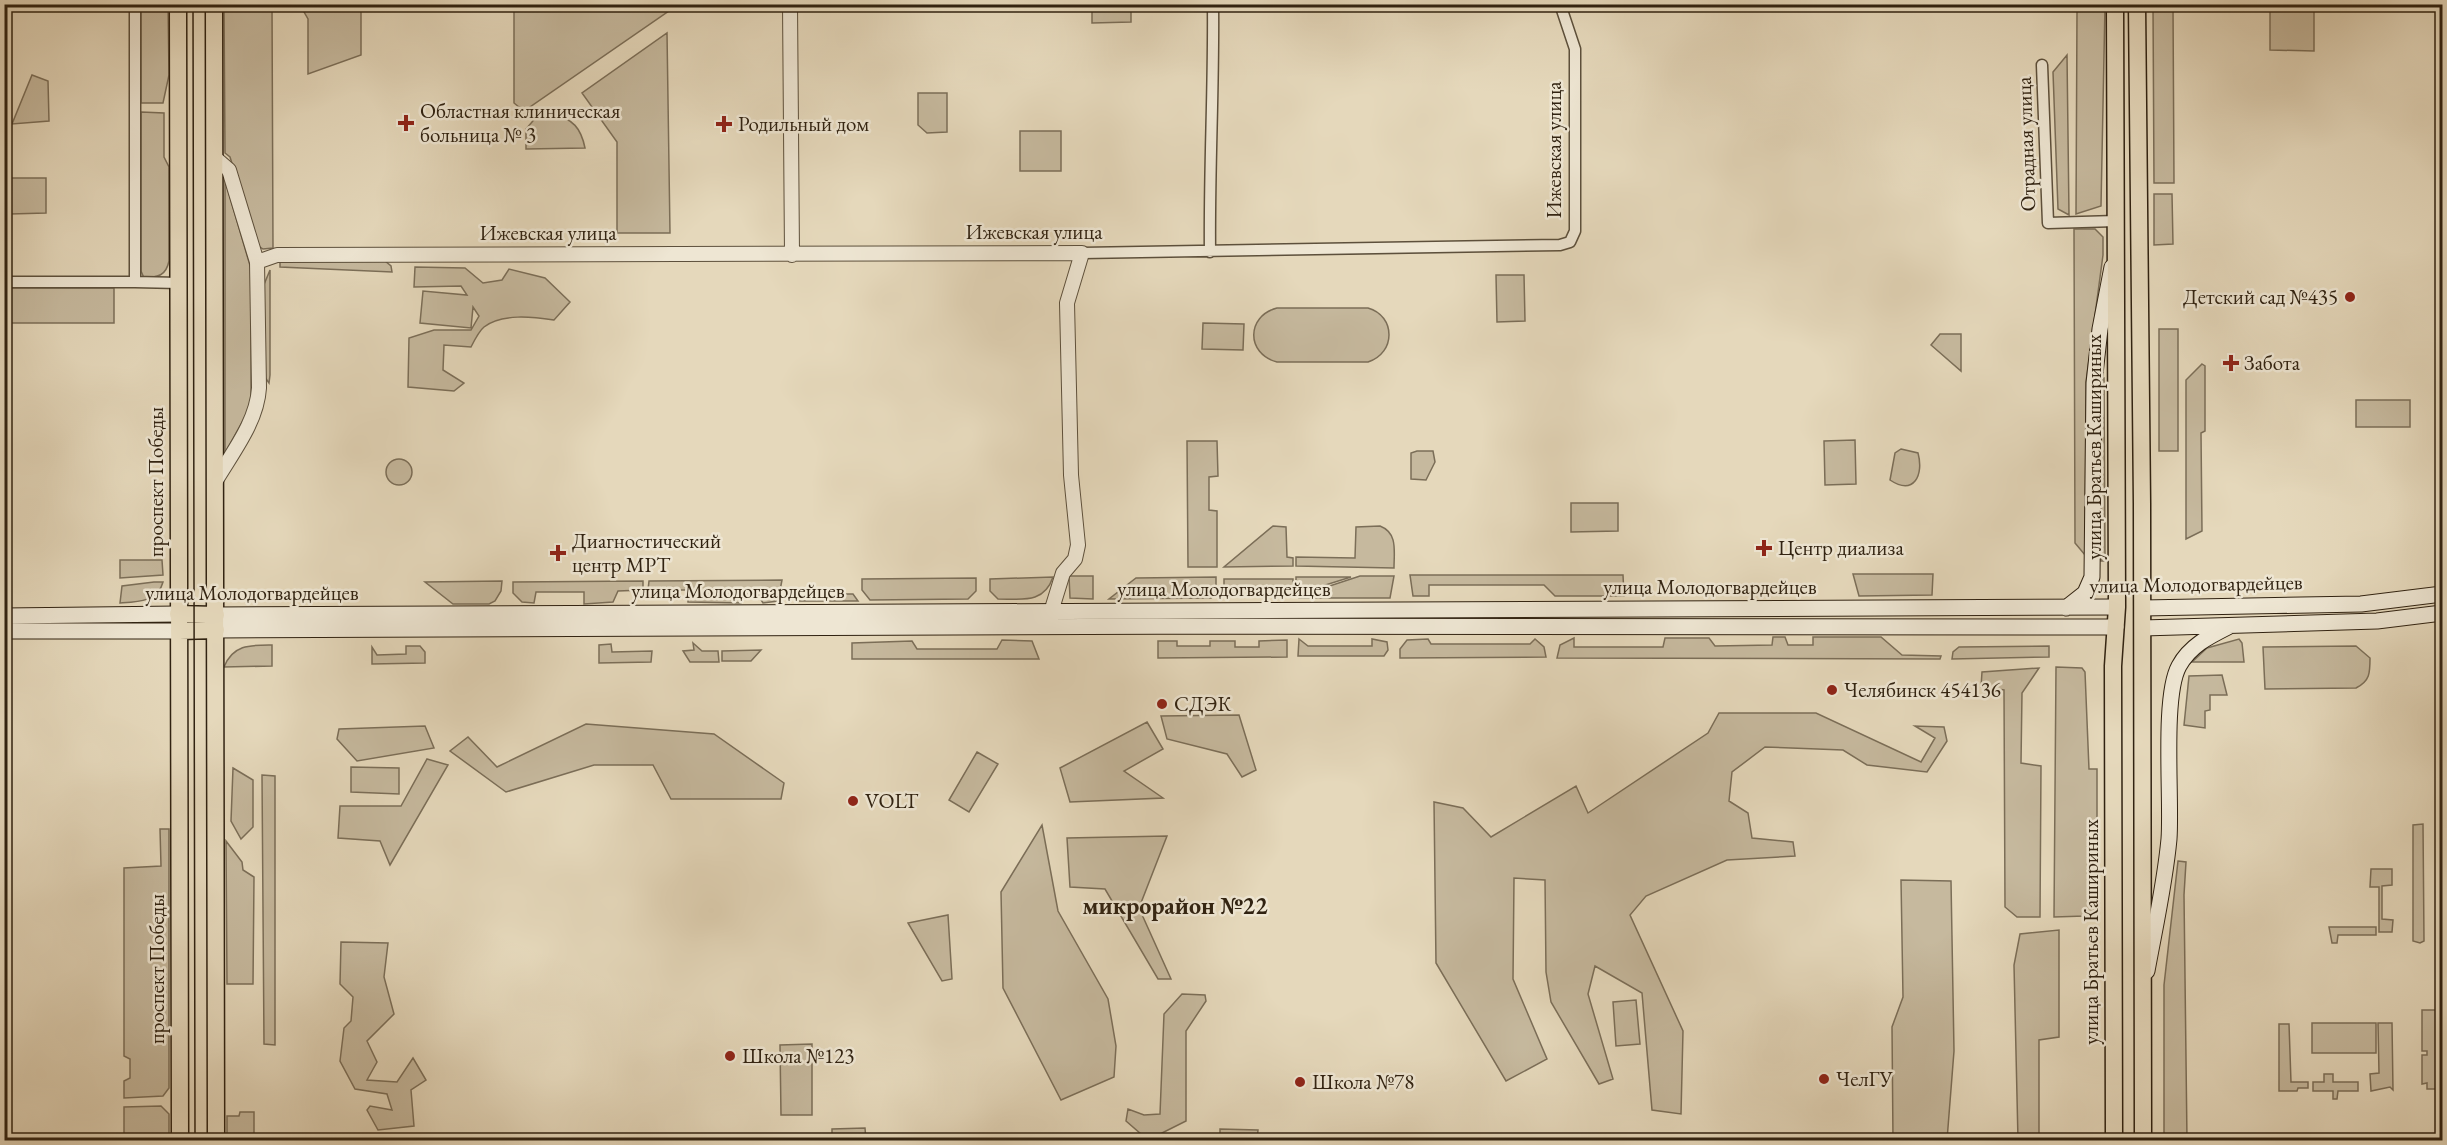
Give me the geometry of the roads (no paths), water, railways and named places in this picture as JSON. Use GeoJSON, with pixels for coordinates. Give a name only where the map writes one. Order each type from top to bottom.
{"type":"FeatureCollection","features":[{"type":"Feature","properties":{"kind":"main road","name":"проспект Победы"},"geometry":{"type":"LineString","coordinates":[[178,4],[180,1140]]}},
{"type":"Feature","properties":{"kind":"main road"},"geometry":{"type":"LineString","coordinates":[[214,4],[216,1140]]}},
{"type":"Feature","properties":{"kind":"main road","name":"улица Братьев Кашириных"},"geometry":{"type":"LineString","coordinates":[[2114,1140],[2113,666],[2117,608],[2115,4]]}},
{"type":"Feature","properties":{"kind":"main road"},"geometry":{"type":"LineString","coordinates":[[2137,4],[2143,608],[2143,1140]]}},
{"type":"Feature","properties":{"kind":"main road"},"geometry":{"type":"LineString","coordinates":[[2066,608],[2085,593],[2092,577],[2095,366],[2116,246]]}},
{"type":"Feature","properties":{"kind":"main road","name":"улица Молодогвардейцев"},"geometry":{"type":"LineString","coordinates":[[4,616],[178,623],[1051,620],[2143,608],[2338,604],[2405,600],[2442,594]]}},
{"type":"Feature","properties":{"kind":"main road"},"geometry":{"type":"LineString","coordinates":[[2405,600],[2405,619]]}},
{"type":"Feature","properties":{"kind":"main road","name":"улица Молодогвардейцев"},"geometry":{"type":"LineString","coordinates":[[1051,620],[2143,628],[2228,627],[2405,619],[2442,613]]}},
{"type":"Feature","properties":{"kind":"main road","name":"улица Молодогвардейцев"},"geometry":{"type":"LineString","coordinates":[[4,631],[178,623]]}},
{"type":"Feature","properties":{"kind":"main road"},"geometry":{"type":"LineString","coordinates":[[2143,997],[2167,859],[2170,734],[2176,675],[2182,661],[2197,644],[2228,627]]}},
{"type":"Feature","properties":{"kind":"street"},"geometry":{"type":"LineString","coordinates":[[135,4],[135,282]]}},
{"type":"Feature","properties":{"kind":"street"},"geometry":{"type":"LineString","coordinates":[[790,4],[792,255]]}},
{"type":"Feature","properties":{"kind":"street"},"geometry":{"type":"LineString","coordinates":[[1210,252],[1209,137],[1214,80],[1213,4]]}},
{"type":"Feature","properties":{"kind":"street","name":"Ижевская улица"},"geometry":{"type":"LineString","coordinates":[[257,262],[277,255],[1082,253],[1560,245],[1570,242],[1575,231],[1575,49],[1560,4]]}},
{"type":"Feature","properties":{"kind":"street","name":"Отрадная улица"},"geometry":{"type":"LineString","coordinates":[[2042,65],[2048,223],[2116,222]]}},
{"type":"Feature","properties":{"kind":"street"},"geometry":{"type":"LineString","coordinates":[[214,157],[229,170],[257,262],[258,402],[215,482]]}},
{"type":"Feature","properties":{"kind":"street"},"geometry":{"type":"LineString","coordinates":[[1051,620],[1063,573],[1074,559],[1078,546],[1071,475],[1067,303],[1082,253]]}},
{"type":"Feature","properties":{"kind":"street"},"geometry":{"type":"LineString","coordinates":[[4,282],[179,283]]}},
{"type":"Feature","properties":{"kind":"tram line"},"geometry":{"type":"LineString","coordinates":[[193,4],[195,1140]]}},
{"type":"Feature","properties":{"kind":"place","name":"Областная клиническая больница № 3"},"geometry":{"type":"Point","coordinates":[406,123]}},
{"type":"Feature","properties":{"kind":"place","name":"Родильный дом"},"geometry":{"type":"Point","coordinates":[724,124]}},
{"type":"Feature","properties":{"kind":"place","name":"Детский сад №435"},"geometry":{"type":"Point","coordinates":[2350,297]}},
{"type":"Feature","properties":{"kind":"place","name":"Забота"},"geometry":{"type":"Point","coordinates":[2231,363]}},
{"type":"Feature","properties":{"kind":"place","name":"Центр диализа"},"geometry":{"type":"Point","coordinates":[1764,548]}},
{"type":"Feature","properties":{"kind":"place","name":"Диагностический центр МРТ"},"geometry":{"type":"Point","coordinates":[558,553]}},
{"type":"Feature","properties":{"kind":"place","name":"Челябинск 454136"},"geometry":{"type":"Point","coordinates":[1832,690]}},
{"type":"Feature","properties":{"kind":"place","name":"СДЭК"},"geometry":{"type":"Point","coordinates":[1162,704]}},
{"type":"Feature","properties":{"kind":"place","name":"VOLT"},"geometry":{"type":"Point","coordinates":[853,801]}},
{"type":"Feature","properties":{"kind":"place","name":"Школа №123"},"geometry":{"type":"Point","coordinates":[730,1056]}},
{"type":"Feature","properties":{"kind":"place","name":"ЧелГУ"},"geometry":{"type":"Point","coordinates":[1824,1079]}},
{"type":"Feature","properties":{"kind":"place","name":"Школа №78"},"geometry":{"type":"Point","coordinates":[1300,1082]}},
{"type":"Feature","properties":{"kind":"district","name":"микрорайон №22"},"geometry":{"type":"Point","coordinates":[1175,906]}}]}
